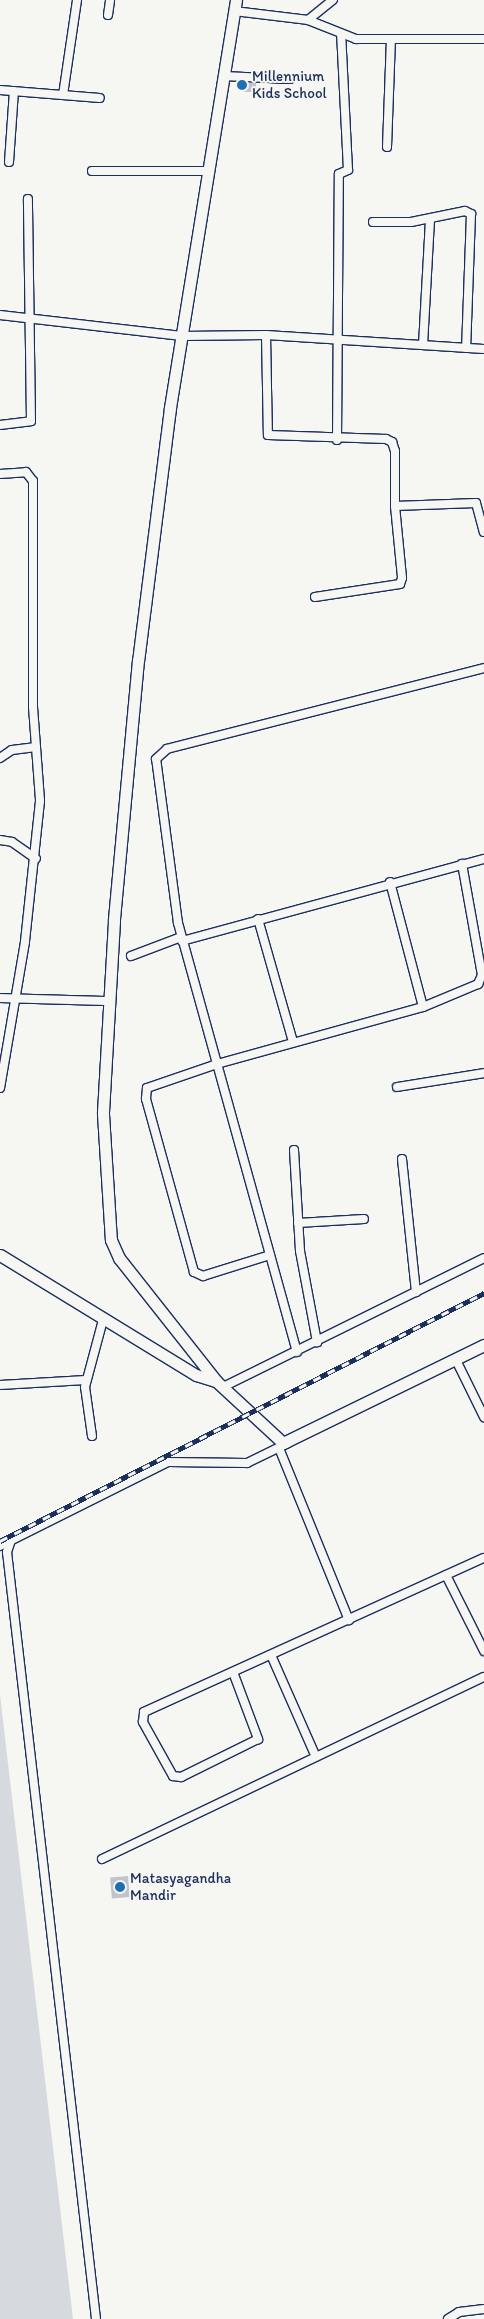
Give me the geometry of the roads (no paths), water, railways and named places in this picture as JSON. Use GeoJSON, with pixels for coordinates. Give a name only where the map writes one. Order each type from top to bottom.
{"type":"FeatureCollection","features":[{"type":"Feature","properties":{"kind":"main road"},"geometry":{"type":"LineString","coordinates":[[235,6],[182,336],[138,660],[110,1001],[103,1114],[112,1240],[119,1258],[220,1384],[280,1440],[283,1446],[484,1345]]}},
{"type":"Feature","properties":{"kind":"main road"},"geometry":{"type":"LineString","coordinates":[[0,1256],[196,1375],[220,1384]]}},
{"type":"Feature","properties":{"kind":"street"},"geometry":{"type":"LineString","coordinates":[[63,95],[77,0]]}},
{"type":"Feature","properties":{"kind":"street"},"geometry":{"type":"LineString","coordinates":[[108,15],[110,0]]}},
{"type":"Feature","properties":{"kind":"street"},"geometry":{"type":"LineString","coordinates":[[308,20],[333,0]]}},
{"type":"Feature","properties":{"kind":"street"},"geometry":{"type":"LineString","coordinates":[[235,6],[308,20],[356,39],[484,39]]}},
{"type":"Feature","properties":{"kind":"street"},"geometry":{"type":"LineString","coordinates":[[337,440],[340,340],[339,174],[348,167],[340,34]]}},
{"type":"Feature","properties":{"kind":"street"},"geometry":{"type":"LineString","coordinates":[[387,147],[391,40]]}},
{"type":"Feature","properties":{"kind":"street"},"geometry":{"type":"LineString","coordinates":[[224,76],[290,79]]}},
{"type":"Feature","properties":{"kind":"street"},"geometry":{"type":"LineString","coordinates":[[0,90],[100,98]]}},
{"type":"Feature","properties":{"kind":"street"},"geometry":{"type":"LineString","coordinates":[[9,162],[14,91]]}},
{"type":"Feature","properties":{"kind":"street"},"geometry":{"type":"LineString","coordinates":[[92,171],[208,171]]}},
{"type":"Feature","properties":{"kind":"street"},"geometry":{"type":"LineString","coordinates":[[0,425],[31,421],[28,318],[28,199]]}},
{"type":"Feature","properties":{"kind":"street"},"geometry":{"type":"LineString","coordinates":[[373,222],[430,220],[465,211],[471,214],[466,348]]}},
{"type":"Feature","properties":{"kind":"street"},"geometry":{"type":"LineString","coordinates":[[423,345],[430,220]]}},
{"type":"Feature","properties":{"kind":"street"},"geometry":{"type":"LineString","coordinates":[[0,315],[182,336],[266,335],[484,349]]}},
{"type":"Feature","properties":{"kind":"street"},"geometry":{"type":"LineString","coordinates":[[266,335],[268,435],[337,440],[391,440],[395,451],[395,506],[402,578],[400,584],[315,597]]}},
{"type":"Feature","properties":{"kind":"street"},"geometry":{"type":"LineString","coordinates":[[0,474],[26,472],[33,481],[36,748],[40,801],[36,859],[16,998],[0,1088]]}},
{"type":"Feature","properties":{"kind":"street"},"geometry":{"type":"LineString","coordinates":[[395,506],[476,503],[484,532]]}},
{"type":"Feature","properties":{"kind":"street"},"geometry":{"type":"LineString","coordinates":[[297,1352],[182,939],[158,790],[156,759],[160,752],[296,713],[484,668]]}},
{"type":"Feature","properties":{"kind":"street"},"geometry":{"type":"LineString","coordinates":[[0,758],[12,750],[36,748]]}},
{"type":"Feature","properties":{"kind":"street"},"geometry":{"type":"LineString","coordinates":[[0,840],[12,842],[36,859]]}},
{"type":"Feature","properties":{"kind":"street"},"geometry":{"type":"LineString","coordinates":[[131,956],[182,939],[390,882],[484,859]]}},
{"type":"Feature","properties":{"kind":"street"},"geometry":{"type":"LineString","coordinates":[[270,1255],[203,1276],[194,1272],[146,1099],[146,1091],[154,1083],[293,1042],[424,1007],[468,990],[482,974],[462,864]]}},
{"type":"Feature","properties":{"kind":"street"},"geometry":{"type":"LineString","coordinates":[[390,882],[424,1007]]}},
{"type":"Feature","properties":{"kind":"street"},"geometry":{"type":"LineString","coordinates":[[258,919],[293,1042]]}},
{"type":"Feature","properties":{"kind":"street"},"geometry":{"type":"LineString","coordinates":[[0,998],[110,1001]]}},
{"type":"Feature","properties":{"kind":"street"},"geometry":{"type":"LineString","coordinates":[[397,1087],[484,1073]]}},
{"type":"Feature","properties":{"kind":"street"},"geometry":{"type":"LineString","coordinates":[[294,1150],[298,1223],[317,1342]]}},
{"type":"Feature","properties":{"kind":"street"},"geometry":{"type":"LineString","coordinates":[[402,1159],[416,1292]]}},
{"type":"Feature","properties":{"kind":"street"},"geometry":{"type":"LineString","coordinates":[[298,1223],[364,1219]]}},
{"type":"Feature","properties":{"kind":"street"},"geometry":{"type":"LineString","coordinates":[[220,1384],[297,1352],[484,1258]]}},
{"type":"Feature","properties":{"kind":"street"},"geometry":{"type":"LineString","coordinates":[[92,1436],[85,1404],[86,1380],[103,1320]]}},
{"type":"Feature","properties":{"kind":"street"},"geometry":{"type":"LineString","coordinates":[[456,1360],[484,1417]]}},
{"type":"Feature","properties":{"kind":"street"},"geometry":{"type":"LineString","coordinates":[[0,1385],[86,1380]]}},
{"type":"Feature","properties":{"kind":"street"},"geometry":{"type":"LineString","coordinates":[[0,1546],[168,1462],[232,1465],[261,1458],[283,1446],[349,1620]]}},
{"type":"Feature","properties":{"kind":"street"},"geometry":{"type":"LineString","coordinates":[[11,1540],[8,1558],[96,2319]]}},
{"type":"Feature","properties":{"kind":"street"},"geometry":{"type":"LineString","coordinates":[[233,1672],[258,1739],[181,1777],[173,1776],[142,1715],[233,1672],[484,1558]]}},
{"type":"Feature","properties":{"kind":"street"},"geometry":{"type":"LineString","coordinates":[[446,1575],[484,1651]]}},
{"type":"Feature","properties":{"kind":"street"},"geometry":{"type":"LineString","coordinates":[[271,1655],[316,1757]]}},
{"type":"Feature","properties":{"kind":"street"},"geometry":{"type":"LineString","coordinates":[[102,1859],[484,1677]]}},
{"type":"Feature","properties":{"kind":"street"},"geometry":{"type":"LineString","coordinates":[[448,2319],[459,2312],[484,2309]]}},
{"type":"Feature","properties":{"kind":"railway"},"geometry":{"type":"LineString","coordinates":[[0,1541],[484,1293]]}},
{"type":"Feature","properties":{"kind":"place","name":"Millennium Kids School"},"geometry":{"type":"Point","coordinates":[242,85]}},
{"type":"Feature","properties":{"kind":"place","name":"Matasyagandha Mandir"},"geometry":{"type":"Point","coordinates":[120,1887]}}]}
